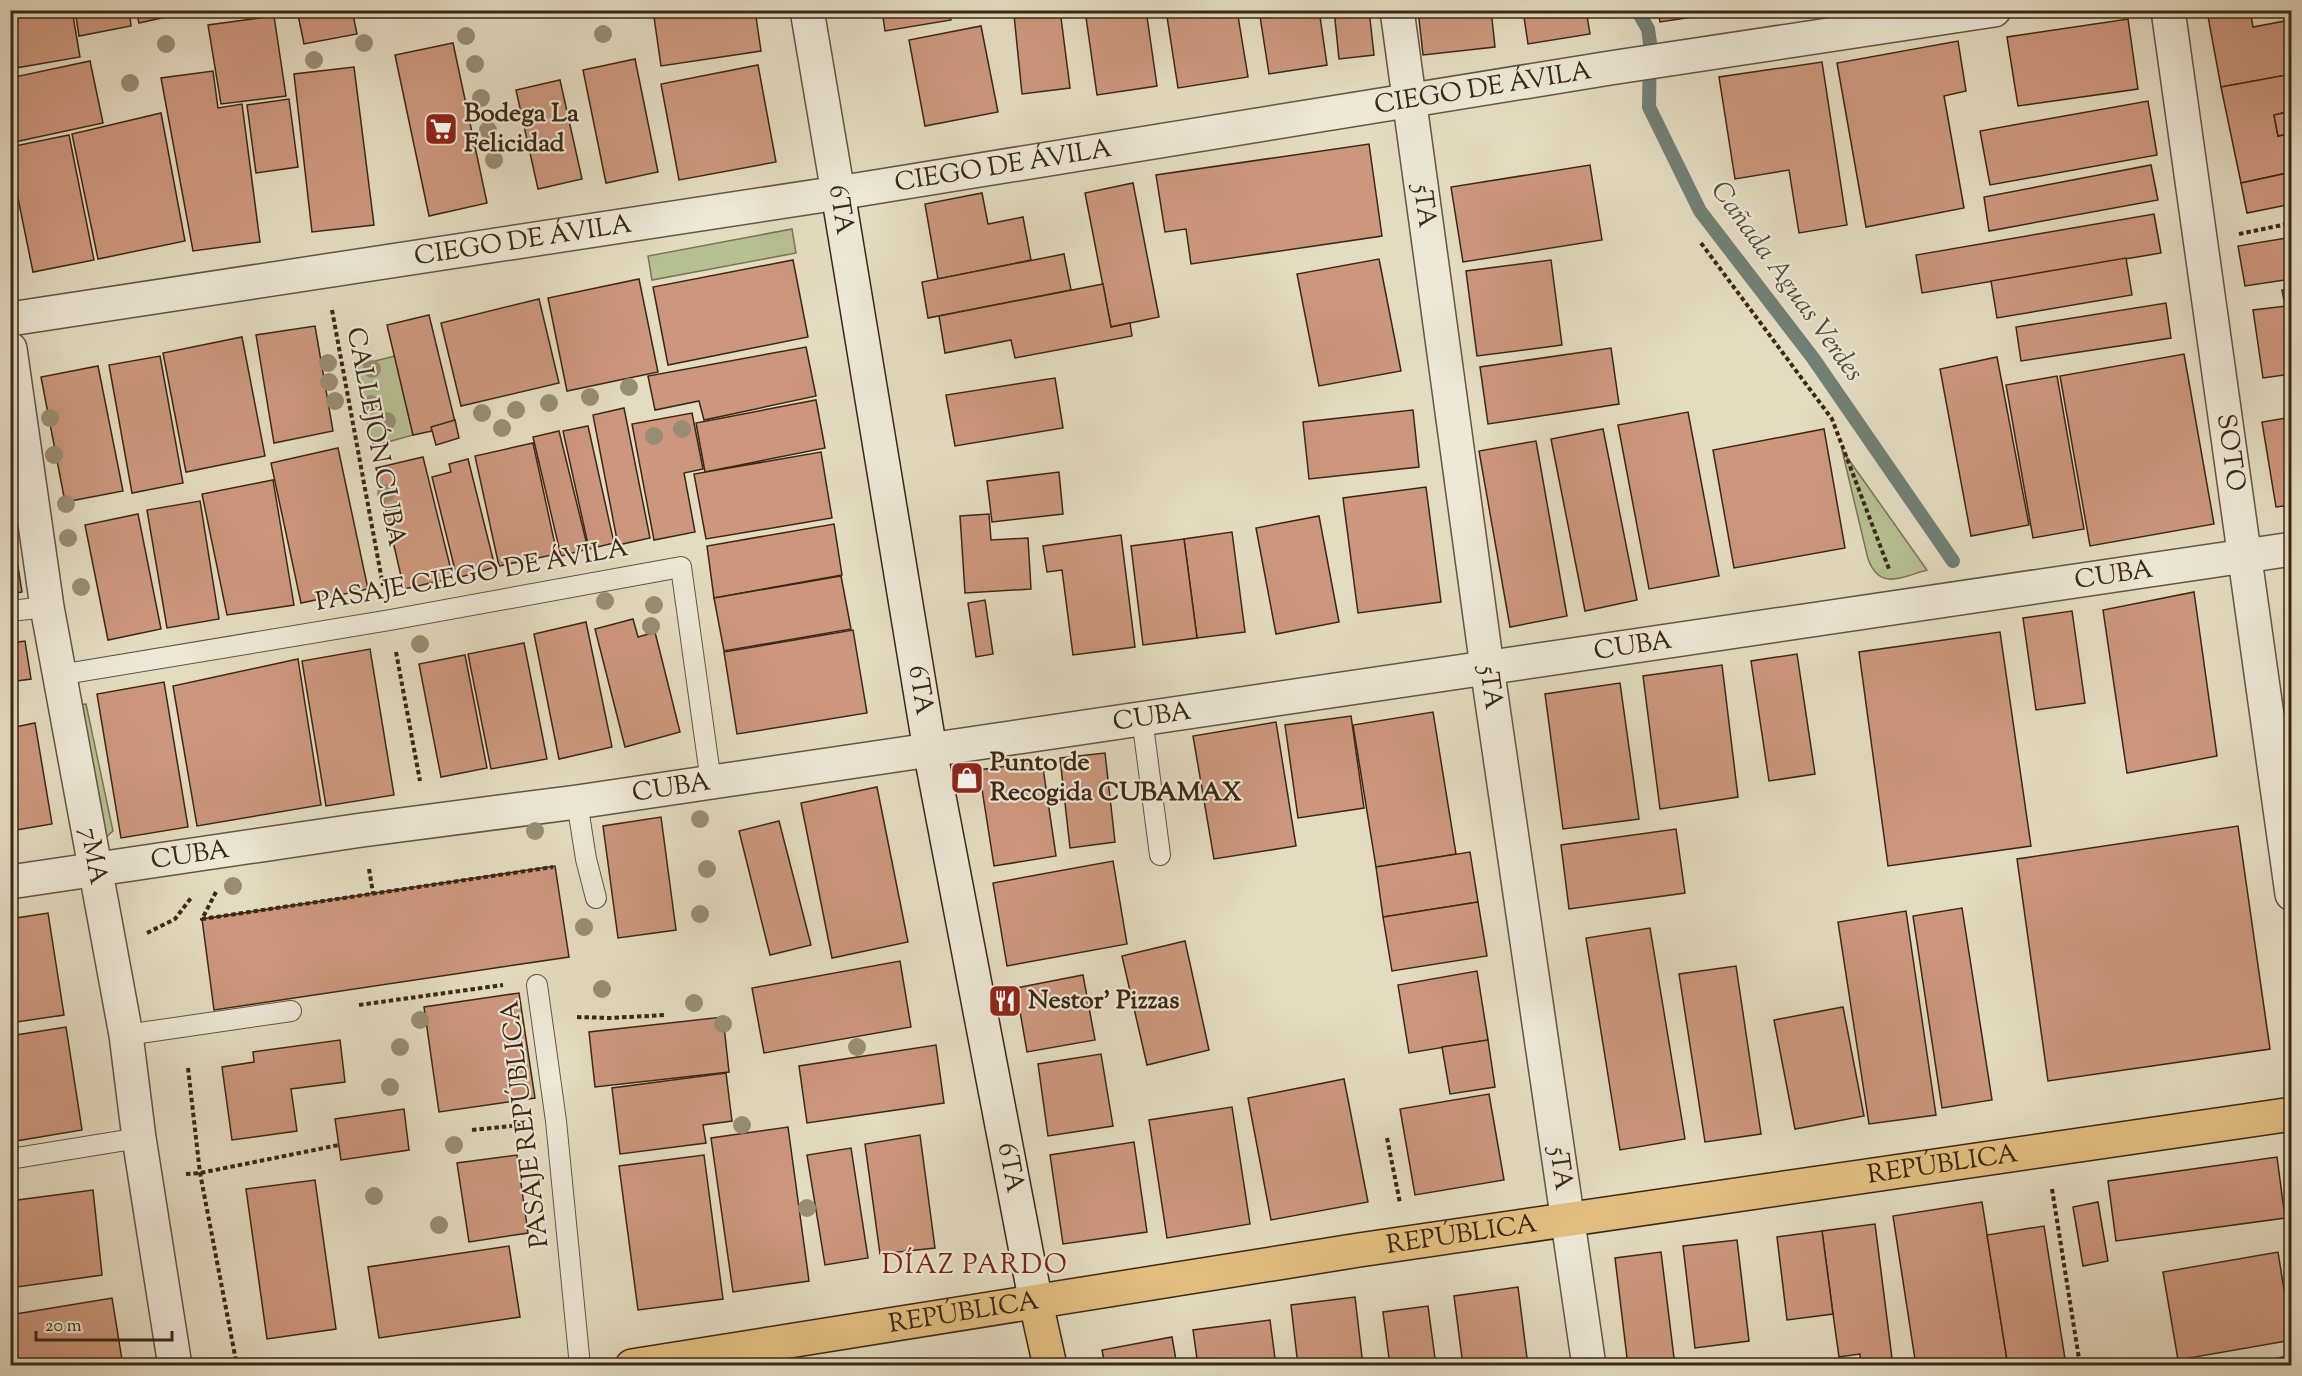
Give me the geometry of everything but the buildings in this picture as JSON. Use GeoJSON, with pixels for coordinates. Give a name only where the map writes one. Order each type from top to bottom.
{"type":"FeatureCollection","features":[{"type":"Feature","properties":{"kind":"main road","name":"REPÚBLICA"},"geometry":{"type":"LineString","coordinates":[[632,1365],[1036,1303],[1408,1242],[2292,1114]]}},
{"type":"Feature","properties":{"kind":"main road","name":"6TA"},"geometry":{"type":"LineString","coordinates":[[1036,1303],[1050,1365]]}},
{"type":"Feature","properties":{"kind":"street","name":"6TA"},"geometry":{"type":"LineString","coordinates":[[807,10],[930,750],[1036,1303]]}},
{"type":"Feature","properties":{"kind":"street","name":"5TA"},"geometry":{"type":"LineString","coordinates":[[1397,10],[1487,667],[1588,1365]]}},
{"type":"Feature","properties":{"kind":"street","name":"CIEGO DE ÁVILA"},"geometry":{"type":"LineString","coordinates":[[10,319],[838,193],[1610,68],[1994,10]]}},
{"type":"Feature","properties":{"kind":"street","name":"SOTO"},"geometry":{"type":"LineString","coordinates":[[2168,10],[2292,894]]}},
{"type":"Feature","properties":{"kind":"street","name":"7MA"},"geometry":{"type":"LineString","coordinates":[[10,349],[47,607],[126,1035],[144,1176],[175,1365]]}},
{"type":"Feature","properties":{"kind":"street","name":"CUBA"},"geometry":{"type":"LineString","coordinates":[[10,882],[428,821],[577,802],[2292,549]]}},
{"type":"Feature","properties":{"kind":"lane","name":"PASAJE CIEGO DE ÁVILA"},"geometry":{"type":"LineString","coordinates":[[59,675],[390,620],[681,567],[711,782]]}},
{"type":"Feature","properties":{"kind":"lane"},"geometry":{"type":"LineString","coordinates":[[10,611],[47,607]]}},
{"type":"Feature","properties":{"kind":"lane"},"geometry":{"type":"LineString","coordinates":[[1142,718],[1160,855]]}},
{"type":"Feature","properties":{"kind":"lane"},"geometry":{"type":"LineString","coordinates":[[577,802],[586,859],[596,898]]}},
{"type":"Feature","properties":{"kind":"lane","name":"PASAJE REPÚBLICA"},"geometry":{"type":"LineString","coordinates":[[537,985],[556,1121],[580,1365]]}},
{"type":"Feature","properties":{"kind":"lane"},"geometry":{"type":"LineString","coordinates":[[126,1035],[291,1011]]}},
{"type":"Feature","properties":{"kind":"lane"},"geometry":{"type":"LineString","coordinates":[[10,1159],[139,1138]]}},
{"type":"Feature","properties":{"kind":"path"},"geometry":{"type":"LineString","coordinates":[[2200,242],[2292,223]]}},
{"type":"Feature","properties":{"kind":"path"},"geometry":{"type":"LineString","coordinates":[[1701,243],[1832,419],[1903,606]]}},
{"type":"Feature","properties":{"kind":"path","name":"CALLEJÓN CUBA"},"geometry":{"type":"LineString","coordinates":[[324,271],[428,821]]}},
{"type":"Feature","properties":{"kind":"path"},"geometry":{"type":"LineString","coordinates":[[210,889],[217,890],[202,919],[451,883],[586,859]]}},
{"type":"Feature","properties":{"kind":"path"},"geometry":{"type":"LineString","coordinates":[[110,952],[175,919],[198,892]]}},
{"type":"Feature","properties":{"kind":"path","name":"PASAJE REPÚBLICA"},"geometry":{"type":"LineString","coordinates":[[358,1005],[534,980],[537,985]]}},
{"type":"Feature","properties":{"kind":"path"},"geometry":{"type":"LineString","coordinates":[[542,1016],[610,1018],[666,1015]]}},
{"type":"Feature","properties":{"kind":"path"},"geometry":{"type":"LineString","coordinates":[[188,1068],[200,1173],[237,1365]]}},
{"type":"Feature","properties":{"kind":"path"},"geometry":{"type":"LineString","coordinates":[[472,1130],[556,1121]]}},
{"type":"Feature","properties":{"kind":"path"},"geometry":{"type":"LineString","coordinates":[[1387,1138],[1408,1242]]}},
{"type":"Feature","properties":{"kind":"path"},"geometry":{"type":"LineString","coordinates":[[144,1176],[200,1173],[339,1145]]}},
{"type":"Feature","properties":{"kind":"path"},"geometry":{"type":"LineString","coordinates":[[2046,1150],[2080,1365],[2078,1365]]}},
{"type":"Feature","properties":{"kind":"green space"},"geometry":{"type":"Polygon","coordinates":[[[792,229],[796,253],[652,280],[648,256],[792,229]]]}},
{"type":"Feature","properties":{"kind":"green space"},"geometry":{"type":"Polygon","coordinates":[[[395,356],[413,435],[373,446],[355,366],[395,356]]]}},
{"type":"Feature","properties":{"kind":"green space"},"geometry":{"type":"Polygon","coordinates":[[[1842,450],[1927,570],[1892,579],[1879,575],[1873,569],[1868,559],[1842,450]]]}},
{"type":"Feature","properties":{"kind":"green space"},"geometry":{"type":"Polygon","coordinates":[[[86,704],[113,831],[106,837],[77,705],[86,704]]]}},
{"type":"Feature","properties":{"kind":"waterway","name":"Cañada Aguas Verdes"},"geometry":{"type":"LineString","coordinates":[[1637,10],[1648,29],[1650,43],[1649,107],[1700,211],[1813,358],[1953,561]]}},
{"type":"Feature","properties":{"kind":"place","name":"Bodega La Felicidad"},"geometry":{"type":"Point","coordinates":[441,129]}},
{"type":"Feature","properties":{"kind":"place","name":"Punto de Recogida CUBAMAX"},"geometry":{"type":"Point","coordinates":[967,778]}},
{"type":"Feature","properties":{"kind":"place","name":"Nestor' Pizzas"},"geometry":{"type":"Point","coordinates":[1005,1001]}},
{"type":"Feature","properties":{"kind":"district","name":"DÍAZ PARDO"},"geometry":{"type":"Point","coordinates":[975,1266]}}]}
